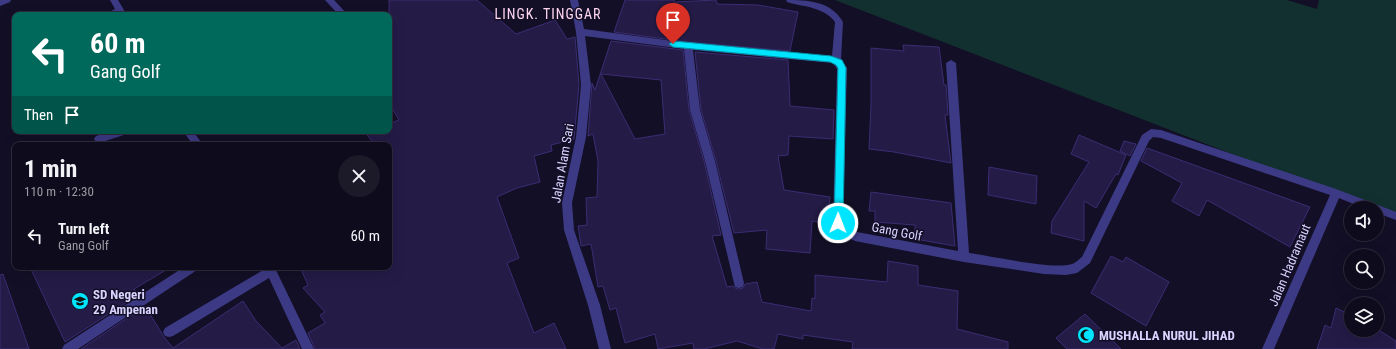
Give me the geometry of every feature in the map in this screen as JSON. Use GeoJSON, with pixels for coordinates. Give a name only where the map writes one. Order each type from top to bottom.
{"type":"FeatureCollection","features":[{"type":"Feature","properties":{"kind":"street"},"geometry":{"type":"LineString","coordinates":[[0,3],[7,0]]}},
{"type":"Feature","properties":{"kind":"street"},"geometry":{"type":"LineString","coordinates":[[114,0],[120,12]]}},
{"type":"Feature","properties":{"kind":"street"},"geometry":{"type":"LineString","coordinates":[[329,0],[341,12]]}},
{"type":"Feature","properties":{"kind":"street","name":"Jalan Alam Sari"},"geometry":{"type":"LineString","coordinates":[[574,0],[580,32],[586,85],[581,137],[567,203],[568,230],[594,305],[604,349]]}},
{"type":"Feature","properties":{"kind":"street"},"geometry":{"type":"LineString","coordinates":[[580,32],[688,46],[836,60],[839,22],[837,18],[824,8],[790,0]]}},
{"type":"Feature","properties":{"kind":"street"},"geometry":{"type":"LineString","coordinates":[[688,46],[695,110],[710,161],[739,283]]}},
{"type":"Feature","properties":{"kind":"street","name":"Gang Golf"},"geometry":{"type":"LineString","coordinates":[[836,60],[842,68],[838,223],[845,231],[855,236],[964,257],[1044,269],[1066,270],[1077,268],[1086,260],[1145,138],[1151,133],[1161,134],[1336,193]]}},
{"type":"Feature","properties":{"kind":"street"},"geometry":{"type":"LineString","coordinates":[[951,63],[964,257]]}},
{"type":"Feature","properties":{"kind":"street"},"geometry":{"type":"LineString","coordinates":[[99,139],[115,134]]}},
{"type":"Feature","properties":{"kind":"street"},"geometry":{"type":"LineString","coordinates":[[1336,193],[1357,201]]}},
{"type":"Feature","properties":{"kind":"street","name":"Jalan Hadramaut"},"geometry":{"type":"LineString","coordinates":[[1268,349],[1336,193]]}},
{"type":"Feature","properties":{"kind":"street"},"geometry":{"type":"LineString","coordinates":[[1384,211],[1396,216]]}},
{"type":"Feature","properties":{"kind":"street"},"geometry":{"type":"LineString","coordinates":[[68,349],[187,270]]}},
{"type":"Feature","properties":{"kind":"street"},"geometry":{"type":"LineString","coordinates":[[169,332],[268,270]]}},
{"type":"Feature","properties":{"kind":"street"},"geometry":{"type":"LineString","coordinates":[[270,270],[308,349]]}},
{"type":"Feature","properties":{"kind":"green space"},"geometry":{"type":"Polygon","coordinates":[[[835,0],[1287,0],[1317,9],[1319,0],[1396,0],[1396,218],[1384,212],[1384,201],[1353,201],[835,0]]]}},
{"type":"Feature","properties":{"kind":"building"},"geometry":{"type":"Polygon","coordinates":[[[389,0],[477,0],[516,34],[555,20],[567,39],[575,37],[579,85],[574,139],[551,145],[552,151],[534,156],[540,182],[517,188],[497,197],[519,258],[507,263],[534,333],[554,323],[566,349],[315,349],[308,333],[325,323],[320,315],[325,312],[303,288],[308,285],[301,270],[392,270],[392,142],[373,142],[366,134],[392,134],[392,123],[399,120],[392,108],[392,12],[389,12],[389,0]]]}},
{"type":"Feature","properties":{"kind":"building"},"geometry":{"type":"Polygon","coordinates":[[[625,0],[674,0],[674,2],[716,0],[717,4],[758,5],[798,12],[790,51],[688,42],[614,32],[625,0]]]}},
{"type":"Feature","properties":{"kind":"building"},"geometry":{"type":"Polygon","coordinates":[[[611,41],[683,50],[689,110],[704,161],[721,235],[712,236],[727,287],[733,286],[739,289],[743,288],[745,284],[757,282],[762,302],[811,311],[812,298],[815,299],[815,275],[887,282],[888,261],[918,266],[918,285],[958,291],[957,329],[1008,342],[1008,349],[852,349],[853,342],[803,335],[803,339],[778,334],[774,349],[763,349],[737,341],[704,349],[694,349],[693,343],[658,349],[655,334],[625,343],[616,308],[610,310],[603,286],[598,287],[591,244],[581,246],[578,226],[587,225],[586,198],[597,197],[598,161],[593,134],[588,136],[592,83],[595,90],[611,41]],[[601,74],[635,139],[665,134],[661,80],[601,74]]]}},
{"type":"Feature","properties":{"kind":"building"},"geometry":{"type":"Polygon","coordinates":[[[903,45],[939,47],[944,85],[946,85],[948,115],[945,115],[951,163],[894,152],[869,149],[871,48],[904,51],[903,45]]]}},
{"type":"Feature","properties":{"kind":"building"},"geometry":{"type":"Polygon","coordinates":[[[695,52],[788,60],[790,106],[834,110],[833,139],[789,136],[788,155],[778,156],[784,190],[830,197],[827,223],[812,221],[810,253],[766,249],[767,230],[734,233],[716,161],[701,110],[695,52]]]}},
{"type":"Feature","properties":{"kind":"building"},"geometry":{"type":"Polygon","coordinates":[[[1079,135],[1126,155],[1118,175],[1116,174],[1096,208],[1084,201],[1084,241],[1051,233],[1052,221],[1089,162],[1071,154],[1079,135]]]}},
{"type":"Feature","properties":{"kind":"building"},"geometry":{"type":"Polygon","coordinates":[[[1124,141],[1136,144],[1130,156],[1120,151],[1124,141]]]}},
{"type":"Feature","properties":{"kind":"building"},"geometry":{"type":"Polygon","coordinates":[[[1147,148],[1310,207],[1290,247],[1207,200],[1199,216],[1172,201],[1182,183],[1141,161],[1147,148]]]}},
{"type":"Feature","properties":{"kind":"building"},"geometry":{"type":"Polygon","coordinates":[[[989,167],[1037,176],[1036,204],[988,195],[989,167]]]}},
{"type":"Feature","properties":{"kind":"building"},"geometry":{"type":"Polygon","coordinates":[[[871,192],[951,203],[955,246],[915,239],[915,225],[875,222],[875,211],[869,211],[871,192]]]}},
{"type":"Feature","properties":{"kind":"building"},"geometry":{"type":"Polygon","coordinates":[[[1111,256],[1123,262],[1126,257],[1169,282],[1146,326],[1091,293],[1111,256]]]}},
{"type":"Feature","properties":{"kind":"building","name":"SD Negeri 29 Ampenan"},"geometry":{"type":"Polygon","coordinates":[[[31,270],[166,270],[134,289],[138,295],[65,342],[31,270]]]}},
{"type":"Feature","properties":{"kind":"building"},"geometry":{"type":"Polygon","coordinates":[[[3,274],[29,349],[0,349],[0,275],[3,274]]]}},
{"type":"Feature","properties":{"kind":"building"},"geometry":{"type":"Polygon","coordinates":[[[243,301],[256,321],[282,348],[296,340],[300,349],[81,349],[145,306],[164,337],[173,348],[243,301]]]}},
{"type":"Feature","properties":{"kind":"building"},"geometry":{"type":"Polygon","coordinates":[[[1336,308],[1344,312],[1344,337],[1384,337],[1384,333],[1396,341],[1396,349],[1317,349],[1325,325],[1331,328],[1336,308]]]}},
{"type":"Feature","properties":{"kind":"building"},"geometry":{"type":"Polygon","coordinates":[[[1085,314],[1121,349],[1067,349],[1056,338],[1085,314]]]}},
{"type":"Feature","properties":{"kind":"place","name":"SD Negeri 29 Ampenan"},"geometry":{"type":"Point","coordinates":[80,301]}},
{"type":"Feature","properties":{"kind":"place","name":"MUSHALLA NURUL JIHAD"},"geometry":{"type":"Point","coordinates":[1086,335]}},
{"type":"Feature","properties":{"kind":"district","name":"LINGK. TINGGAR"},"geometry":{"type":"Point","coordinates":[548,14]}},
{"type":"Feature","properties":{"kind":"route"},"geometry":{"type":"LineString","coordinates":[[673,44],[831,59],[836,60],[839,63],[842,68],[838,223]]}}]}
